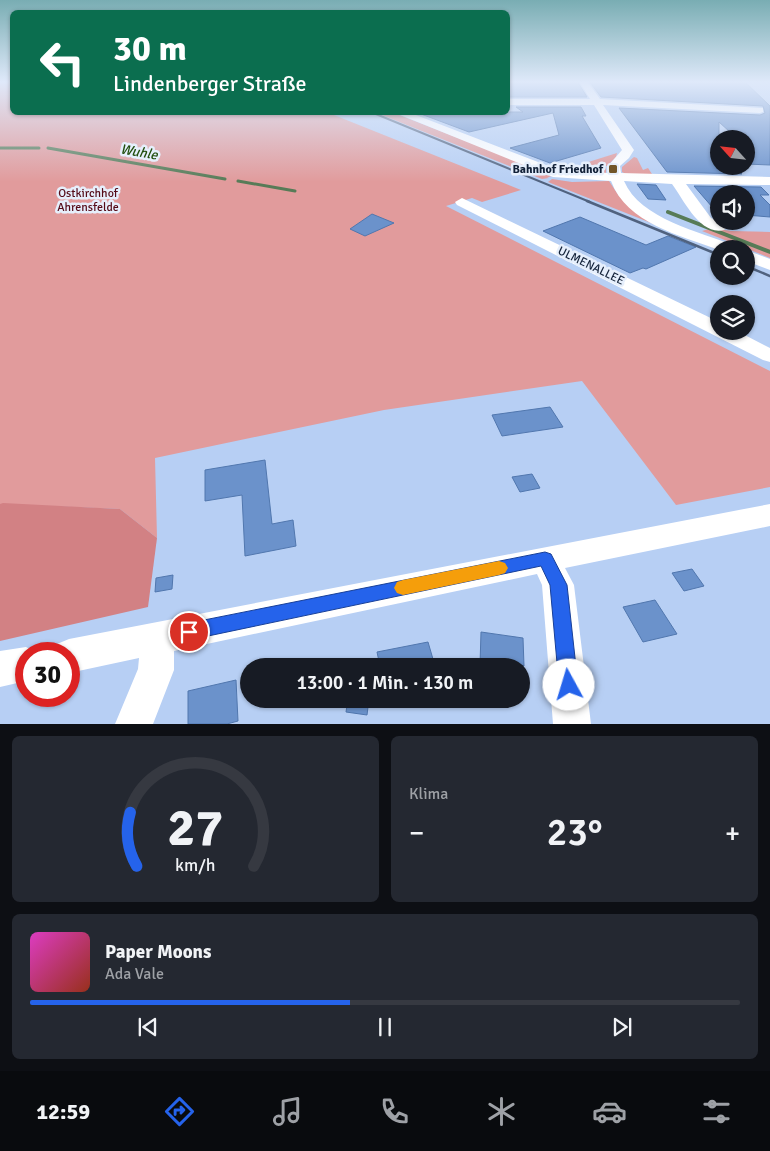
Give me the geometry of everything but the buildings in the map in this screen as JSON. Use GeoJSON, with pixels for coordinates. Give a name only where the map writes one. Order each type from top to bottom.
{"type":"FeatureCollection","features":[{"type":"Feature","properties":{"kind":"street"},"geometry":{"type":"LineString","coordinates":[[406,115],[547,171],[563,174],[676,180],[768,182]]}},
{"type":"Feature","properties":{"kind":"street"},"geometry":{"type":"LineString","coordinates":[[606,115],[628,150],[625,157],[613,169],[622,192],[631,203],[661,221],[710,241]]}},
{"type":"Feature","properties":{"kind":"street"},"geometry":{"type":"LineString","coordinates":[[676,180],[706,221],[710,223]]}},
{"type":"Feature","properties":{"kind":"street","name":"ULMENALLEE"},"geometry":{"type":"LineString","coordinates":[[462,202],[710,326]]}},
{"type":"Feature","properties":{"kind":"street"},"geometry":{"type":"LineString","coordinates":[[755,258],[770,264]]}},
{"type":"Feature","properties":{"kind":"street","name":"ULMENALLEE"},"geometry":{"type":"LineString","coordinates":[[738,340],[770,356]]}},
{"type":"Feature","properties":{"kind":"street"},"geometry":{"type":"LineString","coordinates":[[80,654],[545,558],[770,515]]}},
{"type":"Feature","properties":{"kind":"street"},"geometry":{"type":"LineString","coordinates":[[545,558],[558,585],[572,724]]}},
{"type":"Feature","properties":{"kind":"street"},"geometry":{"type":"LineString","coordinates":[[134,724],[156,670],[158,638]]}},
{"type":"Feature","properties":{"kind":"street"},"geometry":{"type":"LineString","coordinates":[[0,669],[15,666]]}},
{"type":"Feature","properties":{"kind":"green space","name":"Ostkirchhof Ahrensfelde"},"geometry":{"type":"Polygon","coordinates":[[[0,115],[334,115],[521,190],[482,202],[472,198],[446,206],[770,371],[770,487],[676,505],[582,381],[384,410],[155,458],[157,538],[120,509],[0,504],[0,115]]]}},
{"type":"Feature","properties":{"kind":"green space"},"geometry":{"type":"Polygon","coordinates":[[[382,115],[399,115],[553,175],[542,179],[382,115]]]}},
{"type":"Feature","properties":{"kind":"green space"},"geometry":{"type":"Polygon","coordinates":[[[617,153],[616,157],[607,166],[604,166],[606,173],[584,172],[586,166],[582,164],[617,153]]]}},
{"type":"Feature","properties":{"kind":"green space"},"geometry":{"type":"Polygon","coordinates":[[[634,157],[637,158],[643,170],[648,168],[652,174],[663,177],[626,174],[622,172],[622,167],[634,157]]]}},
{"type":"Feature","properties":{"kind":"green space"},"geometry":{"type":"Polygon","coordinates":[[[552,179],[572,182],[609,181],[619,196],[710,246],[548,182],[552,179]]]}},
{"type":"Feature","properties":{"kind":"green space"},"geometry":{"type":"Polygon","coordinates":[[[710,229],[770,232],[770,258],[755,252],[755,240],[725,240],[702,231],[710,229]]]}},
{"type":"Feature","properties":{"kind":"shaded area"},"geometry":{"type":"Polygon","coordinates":[[[0,504],[120,509],[157,538],[148,607],[0,641],[0,504]]]}},
{"type":"Feature","properties":{"kind":"waterway","name":"Wuhle"},"geometry":{"type":"LineString","coordinates":[[0,148],[39,148]]}},
{"type":"Feature","properties":{"kind":"waterway","name":"Wuhle"},"geometry":{"type":"LineString","coordinates":[[48,148],[225,179]]}},
{"type":"Feature","properties":{"kind":"waterway","name":"Wuhle"},"geometry":{"type":"LineString","coordinates":[[238,181],[295,191]]}},
{"type":"Feature","properties":{"kind":"waterway","name":"Wuhle"},"geometry":{"type":"LineString","coordinates":[[668,212],[770,252]]}},
{"type":"Feature","properties":{"kind":"railway"},"geometry":{"type":"LineString","coordinates":[[378,115],[590,202]]}},
{"type":"Feature","properties":{"kind":"railway"},"geometry":{"type":"LineString","coordinates":[[587,201],[710,251]]}},
{"type":"Feature","properties":{"kind":"railway"},"geometry":{"type":"LineString","coordinates":[[755,270],[770,276]]}},
{"type":"Feature","properties":{"kind":"slow traffic"},"geometry":{"type":"LineString","coordinates":[[403,588],[499,568]]}},
{"type":"Feature","properties":{"kind":"place","name":"Bahnhof Friedhof"},"geometry":{"type":"Point","coordinates":[613,169]}},
{"type":"Feature","properties":{"kind":"route"},"geometry":{"type":"LineString","coordinates":[[189,632],[545,558],[558,585],[569,685]]}}]}
